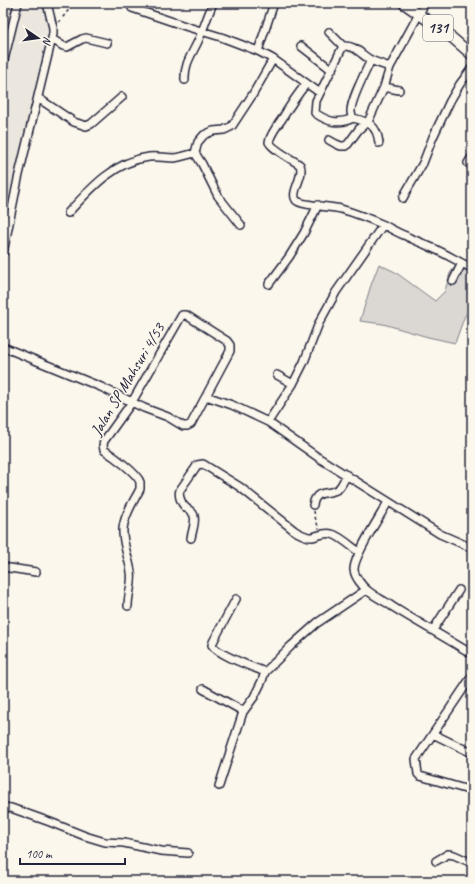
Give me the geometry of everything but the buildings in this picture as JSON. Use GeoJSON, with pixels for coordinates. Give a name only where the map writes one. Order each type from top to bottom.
{"type":"FeatureCollection","features":[{"type":"Feature","properties":{"kind":"main road","name":"131"},"geometry":{"type":"LineString","coordinates":[[403,3],[450,36],[472,56]]}},
{"type":"Feature","properties":{"kind":"street"},"geometry":{"type":"LineString","coordinates":[[3,62],[18,3]]}},
{"type":"Feature","properties":{"kind":"street"},"geometry":{"type":"LineString","coordinates":[[3,253],[18,179],[52,39],[53,28],[47,3]]}},
{"type":"Feature","properties":{"kind":"street"},"geometry":{"type":"LineString","coordinates":[[185,80],[187,63],[198,43],[213,3]]}},
{"type":"Feature","properties":{"kind":"street"},"geometry":{"type":"LineString","coordinates":[[258,51],[274,3]]}},
{"type":"Feature","properties":{"kind":"street"},"geometry":{"type":"LineString","coordinates":[[329,140],[341,146],[345,146],[359,129],[368,122],[384,87],[390,68],[425,3]]}},
{"type":"Feature","properties":{"kind":"street"},"geometry":{"type":"LineString","coordinates":[[132,8],[221,37],[258,51],[273,59],[320,94]]}},
{"type":"Feature","properties":{"kind":"street"},"geometry":{"type":"LineString","coordinates":[[329,32],[343,46],[354,48],[371,60],[390,68]]}},
{"type":"Feature","properties":{"kind":"street"},"geometry":{"type":"LineString","coordinates":[[52,39],[67,47],[86,38],[108,43]]}},
{"type":"Feature","properties":{"kind":"street"},"geometry":{"type":"LineString","coordinates":[[301,46],[332,70]]}},
{"type":"Feature","properties":{"kind":"street"},"geometry":{"type":"LineString","coordinates":[[343,46],[316,101],[315,114],[333,121],[345,122],[352,118],[368,122],[378,135],[379,143]]}},
{"type":"Feature","properties":{"kind":"street"},"geometry":{"type":"LineString","coordinates":[[241,225],[218,196],[195,153],[198,142],[204,135],[213,131],[224,130],[232,126],[273,59]]}},
{"type":"Feature","properties":{"kind":"street"},"geometry":{"type":"LineString","coordinates":[[352,118],[352,106],[359,85],[371,60]]}},
{"type":"Feature","properties":{"kind":"street"},"geometry":{"type":"LineString","coordinates":[[403,198],[423,163],[433,136],[450,101],[472,68]]}},
{"type":"Feature","properties":{"kind":"street"},"geometry":{"type":"LineString","coordinates":[[306,84],[277,126],[270,137],[269,142],[274,148],[300,165],[302,169],[294,195],[295,199],[302,204],[339,208],[383,225],[472,268]]}},
{"type":"Feature","properties":{"kind":"street"},"geometry":{"type":"LineString","coordinates":[[384,87],[399,90]]}},
{"type":"Feature","properties":{"kind":"street"},"geometry":{"type":"LineString","coordinates":[[38,98],[74,122],[86,126],[91,124],[122,97]]}},
{"type":"Feature","properties":{"kind":"street"},"geometry":{"type":"LineString","coordinates":[[68,212],[91,189],[121,166],[148,158],[173,158],[195,153]]}},
{"type":"Feature","properties":{"kind":"street"},"geometry":{"type":"LineString","coordinates":[[468,163],[472,157]]}},
{"type":"Feature","properties":{"kind":"street"},"geometry":{"type":"LineString","coordinates":[[269,284],[289,257],[318,205]]}},
{"type":"Feature","properties":{"kind":"street"},"geometry":{"type":"LineString","coordinates":[[268,422],[293,384],[304,362],[319,323],[336,292],[383,225]]}},
{"type":"Feature","properties":{"kind":"street"},"geometry":{"type":"LineString","coordinates":[[453,281],[462,263]]}},
{"type":"Feature","properties":{"kind":"street","name":"Jalan SP Mahsuri 4/53"},"geometry":{"type":"LineString","coordinates":[[128,606],[132,580],[123,529],[126,515],[140,489],[140,485],[135,476],[114,456],[104,450],[102,445],[132,402],[180,316],[183,314],[227,341],[230,345],[230,351],[206,396]]}},
{"type":"Feature","properties":{"kind":"street"},"geometry":{"type":"LineString","coordinates":[[3,347],[101,387],[168,417],[183,426],[191,424],[206,396],[232,404],[268,422],[313,454],[440,534],[472,548]]}},
{"type":"Feature","properties":{"kind":"street"},"geometry":{"type":"LineString","coordinates":[[277,375],[293,384]]}},
{"type":"Feature","properties":{"kind":"street"},"geometry":{"type":"LineString","coordinates":[[191,538],[195,517],[193,513],[184,506],[178,494],[196,467],[200,464],[205,465],[240,487],[295,531],[310,537],[327,533],[336,536],[359,552]]}},
{"type":"Feature","properties":{"kind":"street"},"geometry":{"type":"LineString","coordinates":[[313,506],[317,496],[321,493],[337,490],[347,475]]}},
{"type":"Feature","properties":{"kind":"street"},"geometry":{"type":"LineString","coordinates":[[388,502],[359,552],[354,570],[357,578],[366,590],[472,654]]}},
{"type":"Feature","properties":{"kind":"street"},"geometry":{"type":"LineString","coordinates":[[3,567],[36,572]]}},
{"type":"Feature","properties":{"kind":"street"},"geometry":{"type":"LineString","coordinates":[[219,786],[242,712],[254,697],[265,672],[317,623],[366,590]]}},
{"type":"Feature","properties":{"kind":"street"},"geometry":{"type":"LineString","coordinates":[[433,630],[459,590]]}},
{"type":"Feature","properties":{"kind":"street"},"geometry":{"type":"LineString","coordinates":[[236,599],[212,645],[214,648],[226,655],[265,672]]}},
{"type":"Feature","properties":{"kind":"street"},"geometry":{"type":"LineString","coordinates":[[472,676],[416,759],[418,774],[420,776],[472,791]]}},
{"type":"Feature","properties":{"kind":"street"},"geometry":{"type":"LineString","coordinates":[[204,689],[242,712]]}},
{"type":"Feature","properties":{"kind":"street"},"geometry":{"type":"LineString","coordinates":[[433,734],[472,753]]}},
{"type":"Feature","properties":{"kind":"street"},"geometry":{"type":"LineString","coordinates":[[3,808],[11,808],[105,842],[124,843],[161,851],[188,853]]}},
{"type":"Feature","properties":{"kind":"street"},"geometry":{"type":"LineString","coordinates":[[436,861],[448,854],[472,863]]}},
{"type":"Feature","properties":{"kind":"path"},"geometry":{"type":"LineString","coordinates":[[53,28],[62,20],[73,3]]}},
{"type":"Feature","properties":{"kind":"path"},"geometry":{"type":"LineString","coordinates":[[313,506],[317,525],[322,534]]}},
{"type":"Feature","properties":{"kind":"shaded area"},"geometry":{"type":"Polygon","coordinates":[[[3,3],[44,3],[49,32],[35,86],[35,96],[3,243],[3,3]]]}},
{"type":"Feature","properties":{"kind":"shaded area"},"geometry":{"type":"Polygon","coordinates":[[[379,264],[395,272],[435,301],[445,291],[450,273],[456,266],[472,273],[472,303],[464,318],[455,343],[383,324],[360,321],[379,264]]]}}]}
